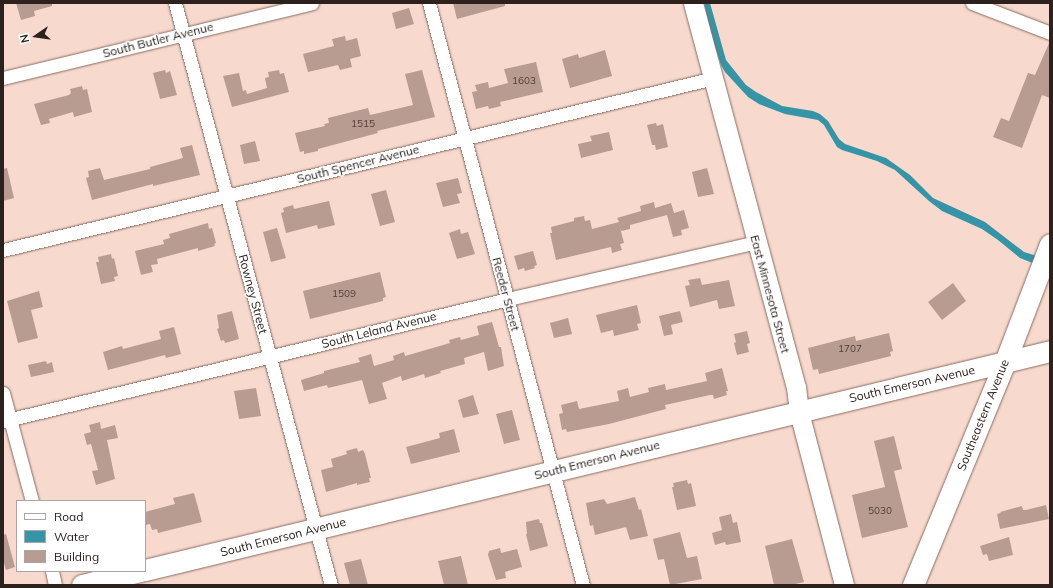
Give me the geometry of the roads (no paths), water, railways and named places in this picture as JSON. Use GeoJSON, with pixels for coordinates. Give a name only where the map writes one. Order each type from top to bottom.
{"type":"FeatureCollection","features":[{"type":"Feature","properties":{"kind":"main road","name":"Southeastern Avenue"},"geometry":{"type":"LineString","coordinates":[[913,585],[1005,362],[1045,257]]}},
{"type":"Feature","properties":{"kind":"main road","name":"South Emerson Avenue"},"geometry":{"type":"LineString","coordinates":[[146,570],[1050,351]]}},
{"type":"Feature","properties":{"kind":"main road"},"geometry":{"type":"LineString","coordinates":[[82,585],[136,572]]}},
{"type":"Feature","properties":{"kind":"street","name":"Rowney Street"},"geometry":{"type":"LineString","coordinates":[[175,3],[317,528],[331,585]]}},
{"type":"Feature","properties":{"kind":"street","name":"South Butler Avenue"},"geometry":{"type":"LineString","coordinates":[[3,78],[312,3]]}},
{"type":"Feature","properties":{"kind":"street","name":"Reeder Street"},"geometry":{"type":"LineString","coordinates":[[429,3],[583,585]]}},
{"type":"Feature","properties":{"kind":"street","name":"East Minnesota Street"},"geometry":{"type":"LineString","coordinates":[[693,3],[796,388],[799,412],[844,585]]}},
{"type":"Feature","properties":{"kind":"street"},"geometry":{"type":"LineString","coordinates":[[972,3],[1050,33]]}},
{"type":"Feature","properties":{"kind":"street","name":"South Spencer Avenue"},"geometry":{"type":"LineString","coordinates":[[3,250],[714,78]]}},
{"type":"Feature","properties":{"kind":"street","name":"South Leland Avenue"},"geometry":{"type":"LineString","coordinates":[[7,420],[508,299],[757,242]]}},
{"type":"Feature","properties":{"kind":"street"},"geometry":{"type":"LineString","coordinates":[[3,393],[7,420],[32,500]]}},
{"type":"Feature","properties":{"kind":"street"},"geometry":{"type":"LineString","coordinates":[[52,572],[56,585]]}},
{"type":"Feature","properties":{"kind":"water"},"geometry":{"type":"Polygon","coordinates":[[[704,3],[710,3],[726,60],[746,85],[782,106],[813,111],[820,114],[828,121],[839,139],[845,144],[886,158],[910,175],[933,198],[985,222],[1024,252],[1050,260],[1050,270],[1020,258],[982,229],[942,211],[895,170],[877,161],[837,147],[824,125],[818,120],[785,114],[759,104],[748,97],[725,72],[721,65],[712,38],[704,3]]]}}]}
